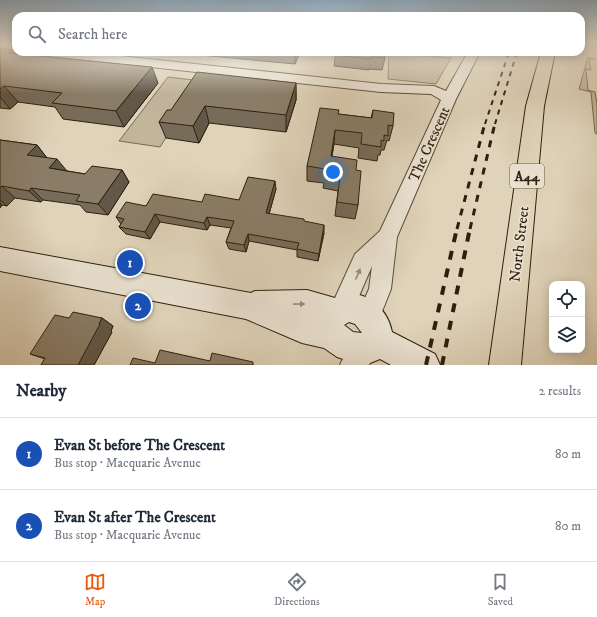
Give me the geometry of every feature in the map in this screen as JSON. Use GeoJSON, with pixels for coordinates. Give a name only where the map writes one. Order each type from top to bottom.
{"type":"FeatureCollection","features":[{"type":"Feature","properties":{"kind":"highway","name":"North Street"},"geometry":{"type":"LineString","coordinates":[[505,365],[535,106],[546,60]]}},
{"type":"Feature","properties":{"kind":"street"},"geometry":{"type":"LineString","coordinates":[[123,60],[381,88],[429,98],[449,99]]}},
{"type":"Feature","properties":{"kind":"street","name":"The Crescent"},"geometry":{"type":"LineString","coordinates":[[358,336],[380,289],[387,237],[449,99],[470,60]]}},
{"type":"Feature","properties":{"kind":"street"},"geometry":{"type":"LineString","coordinates":[[0,259],[246,305],[302,328],[358,336],[424,365]]}},
{"type":"Feature","properties":{"kind":"shaded area"},"geometry":{"type":"Polygon","coordinates":[[[389,60],[450,60],[436,84],[388,79],[389,60]]]}},
{"type":"Feature","properties":{"kind":"shaded area"},"geometry":{"type":"Polygon","coordinates":[[[587,60],[589,60],[591,70],[586,69],[588,90],[595,92],[597,104],[597,134],[595,133],[591,92],[579,89],[587,60]]]}},
{"type":"Feature","properties":{"kind":"shaded area"},"geometry":{"type":"Polygon","coordinates":[[[168,77],[202,81],[160,147],[119,141],[168,77]]]}},
{"type":"Feature","properties":{"kind":"building"},"geometry":{"type":"Polygon","coordinates":[[[0,60],[80,60],[152,67],[116,111],[52,103],[62,93],[4,86],[0,89],[0,60]]]}},
{"type":"Feature","properties":{"kind":"building"},"geometry":{"type":"Polygon","coordinates":[[[197,72],[296,83],[286,115],[205,106],[193,126],[159,122],[167,110],[171,110],[197,72]]]}},
{"type":"Feature","properties":{"kind":"building"},"geometry":{"type":"Polygon","coordinates":[[[320,108],[339,110],[338,114],[372,118],[373,110],[394,113],[393,126],[388,125],[388,136],[384,135],[384,141],[381,140],[381,147],[361,144],[362,133],[335,130],[331,156],[357,160],[356,170],[361,171],[358,205],[337,202],[340,177],[324,174],[325,169],[307,166],[320,108]]]}},
{"type":"Feature","properties":{"kind":"building"},"geometry":{"type":"Polygon","coordinates":[[[0,140],[37,145],[27,155],[57,159],[49,168],[85,174],[92,166],[122,170],[98,204],[76,201],[80,195],[31,188],[29,191],[2,186],[0,188],[0,140]]]}},
{"type":"Feature","properties":{"kind":"building"},"geometry":{"type":"Polygon","coordinates":[[[248,177],[275,181],[266,213],[304,219],[304,221],[324,225],[319,254],[297,249],[299,243],[248,234],[244,245],[226,242],[234,221],[207,217],[204,223],[155,214],[145,232],[119,227],[124,219],[116,217],[126,202],[146,206],[153,194],[202,202],[205,194],[239,200],[248,177]]]}},
{"type":"Feature","properties":{"kind":"building"},"geometry":{"type":"Polygon","coordinates":[[[73,312],[102,318],[78,365],[41,365],[45,358],[30,354],[55,315],[69,318],[73,312]]]}},
{"type":"Feature","properties":{"kind":"building"},"geometry":{"type":"Polygon","coordinates":[[[160,350],[210,361],[212,353],[253,362],[253,365],[130,365],[133,358],[155,363],[160,350]]]}},
{"type":"Feature","properties":{"kind":"railway"},"geometry":{"type":"LineString","coordinates":[[485,124],[506,60]]}},
{"type":"Feature","properties":{"kind":"railway"},"geometry":{"type":"LineString","coordinates":[[495,124],[515,60]]}},
{"type":"Feature","properties":{"kind":"railway"},"geometry":{"type":"LineString","coordinates":[[457,229],[485,123]]}},
{"type":"Feature","properties":{"kind":"railway"},"geometry":{"type":"LineString","coordinates":[[470,229],[495,123]]}},
{"type":"Feature","properties":{"kind":"railway"},"geometry":{"type":"LineString","coordinates":[[426,365],[457,228]]}},
{"type":"Feature","properties":{"kind":"railway"},"geometry":{"type":"LineString","coordinates":[[442,365],[470,228]]}},
{"type":"Feature","properties":{"kind":"place","name":"Evan St before The Crescent"},"geometry":{"type":"Point","coordinates":[130,263]}},
{"type":"Feature","properties":{"kind":"place","name":"Evan St after The Crescent"},"geometry":{"type":"Point","coordinates":[138,306]}}]}
